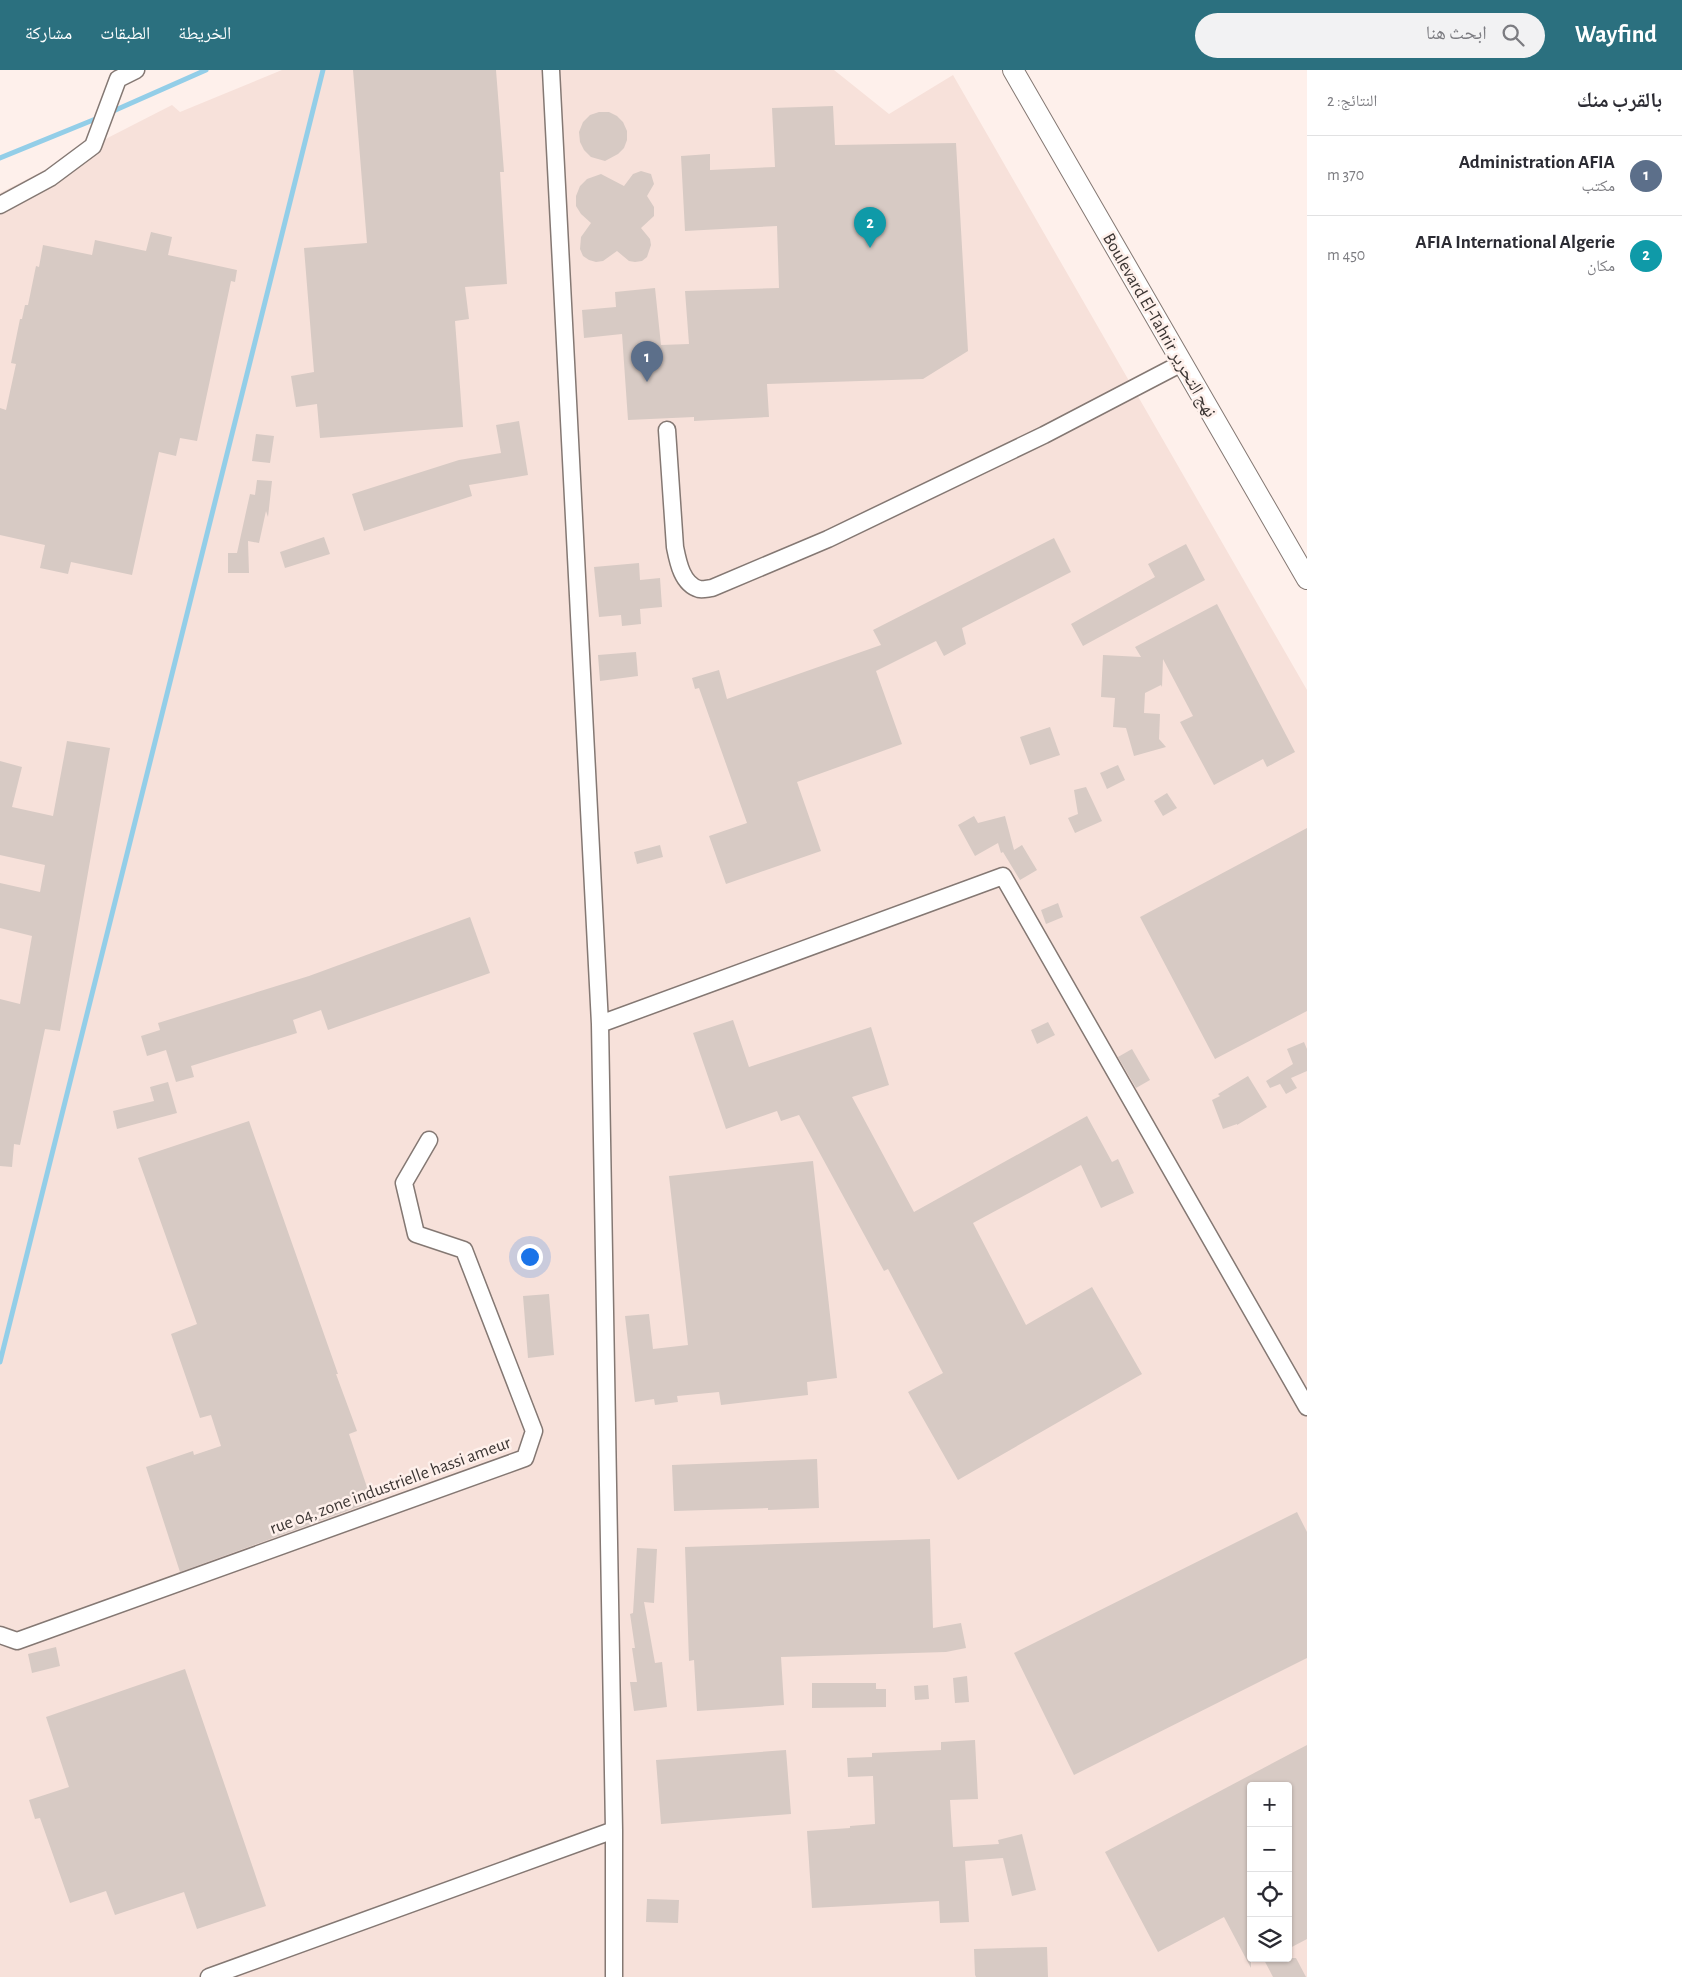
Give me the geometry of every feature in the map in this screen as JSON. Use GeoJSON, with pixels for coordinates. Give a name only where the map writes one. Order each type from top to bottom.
{"type":"FeatureCollection","features":[{"type":"Feature","properties":{"kind":"main road","name":"Boulevard El-Tahrir نهج التحرير"},"geometry":{"type":"LineString","coordinates":[[1014,70],[1307,579]]}},
{"type":"Feature","properties":{"kind":"street"},"geometry":{"type":"LineString","coordinates":[[0,205],[50,178],[93,146],[118,79],[136,70]]}},
{"type":"Feature","properties":{"kind":"street"},"geometry":{"type":"LineString","coordinates":[[551,70],[600,1024],[614,1830],[614,1977]]}},
{"type":"Feature","properties":{"kind":"street"},"geometry":{"type":"LineString","coordinates":[[667,430],[675,547],[679,566],[687,580],[699,589],[712,588],[828,539],[1044,435],[1182,363]]}},
{"type":"Feature","properties":{"kind":"street"},"geometry":{"type":"LineString","coordinates":[[600,1024],[1003,876],[1307,1406]]}},
{"type":"Feature","properties":{"kind":"street","name":"rue 04, zone industrielle hassi ameur"},"geometry":{"type":"LineString","coordinates":[[0,1635],[17,1641],[525,1458],[534,1431],[464,1250],[416,1234],[404,1183],[429,1140]]}},
{"type":"Feature","properties":{"kind":"street"},"geometry":{"type":"LineString","coordinates":[[209,1977],[614,1830]]}},
{"type":"Feature","properties":{"kind":"shaded area"},"geometry":{"type":"Polygon","coordinates":[[[282,70],[834,70],[889,114],[953,75],[1307,690],[1307,1977],[0,1977],[0,193],[172,105],[180,112],[282,70]]]}},
{"type":"Feature","properties":{"kind":"building"},"geometry":{"type":"Polygon","coordinates":[[[353,70],[496,70],[504,172],[500,172],[507,284],[465,287],[469,319],[455,321],[463,427],[320,438],[317,404],[296,407],[291,376],[314,372],[304,248],[367,243],[353,70]]]}},
{"type":"Feature","properties":{"kind":"building"},"geometry":{"type":"Polygon","coordinates":[[[833,106],[835,145],[956,143],[968,351],[923,379],[767,384],[769,417],[694,421],[694,417],[628,420],[622,334],[584,338],[582,310],[616,307],[615,292],[655,288],[661,345],[689,344],[685,291],[779,288],[777,226],[685,231],[681,156],[710,154],[710,170],[775,167],[772,108],[833,106]]]}},
{"type":"Feature","properties":{"kind":"building"},"geometry":{"type":"Polygon","coordinates":[[[599,112],[609,112],[617,116],[623,122],[627,131],[627,140],[624,148],[618,154],[605,161],[591,157],[584,150],[580,142],[579,132],[583,122],[590,115],[599,112]]]}},
{"type":"Feature","properties":{"kind":"building"},"geometry":{"type":"Polygon","coordinates":[[[641,171],[651,174],[654,184],[647,196],[654,207],[654,216],[641,228],[650,239],[651,245],[647,257],[642,261],[629,261],[617,251],[603,261],[589,260],[583,256],[580,249],[581,237],[591,223],[581,214],[576,206],[576,196],[580,186],[587,179],[601,174],[624,186],[633,174],[641,171]]]}},
{"type":"Feature","properties":{"kind":"building"},"geometry":{"type":"Polygon","coordinates":[[[151,232],[172,237],[168,255],[237,270],[235,282],[231,281],[197,441],[180,438],[176,456],[159,452],[132,575],[71,562],[68,574],[40,568],[45,545],[0,535],[0,408],[6,410],[16,364],[11,363],[20,319],[22,319],[25,305],[28,305],[36,266],[39,267],[43,245],[92,255],[95,240],[146,251],[151,232]]]}},
{"type":"Feature","properties":{"kind":"building"},"geometry":{"type":"Polygon","coordinates":[[[519,421],[528,475],[469,485],[472,496],[364,531],[352,494],[459,460],[501,453],[496,425],[519,421]]]}},
{"type":"Feature","properties":{"kind":"building"},"geometry":{"type":"Polygon","coordinates":[[[256,434],[274,436],[270,463],[252,461],[256,434]]]}},
{"type":"Feature","properties":{"kind":"building"},"geometry":{"type":"Polygon","coordinates":[[[257,480],[272,481],[268,517],[266,511],[259,543],[248,541],[249,573],[228,573],[228,553],[237,553],[250,494],[255,495],[257,480]]]}},
{"type":"Feature","properties":{"kind":"building"},"geometry":{"type":"Polygon","coordinates":[[[324,537],[330,554],[285,568],[280,552],[324,537]]]}},
{"type":"Feature","properties":{"kind":"building"},"geometry":{"type":"Polygon","coordinates":[[[1054,538],[1071,572],[962,628],[966,644],[944,656],[936,641],[876,671],[902,744],[797,782],[821,851],[726,884],[709,836],[747,823],[699,688],[695,689],[692,678],[719,670],[727,699],[881,645],[873,630],[1054,538]]]}},
{"type":"Feature","properties":{"kind":"building"},"geometry":{"type":"Polygon","coordinates":[[[1186,544],[1205,580],[1083,646],[1071,624],[1155,577],[1148,564],[1186,544]]]}},
{"type":"Feature","properties":{"kind":"building"},"geometry":{"type":"Polygon","coordinates":[[[639,563],[640,580],[660,578],[662,607],[640,609],[641,624],[622,626],[621,615],[599,617],[594,567],[639,563]]]}},
{"type":"Feature","properties":{"kind":"building"},"geometry":{"type":"Polygon","coordinates":[[[1217,604],[1295,752],[1267,767],[1263,759],[1214,785],[1180,722],[1193,716],[1163,659],[1162,687],[1161,685],[1145,693],[1144,713],[1160,714],[1159,739],[1166,747],[1134,756],[1126,728],[1113,727],[1115,698],[1101,697],[1103,655],[1141,657],[1135,647],[1217,604]]]}},
{"type":"Feature","properties":{"kind":"building"},"geometry":{"type":"Polygon","coordinates":[[[636,652],[638,676],[600,681],[598,655],[636,652]]]}},
{"type":"Feature","properties":{"kind":"building"},"geometry":{"type":"Polygon","coordinates":[[[1050,727],[1060,755],[1030,765],[1020,737],[1050,727]]]}},
{"type":"Feature","properties":{"kind":"building"},"geometry":{"type":"Polygon","coordinates":[[[67,741],[110,748],[60,1031],[45,1029],[20,1145],[14,1144],[12,1167],[0,1166],[0,999],[20,1004],[32,936],[0,928],[0,883],[40,892],[45,865],[0,855],[0,761],[22,767],[12,807],[53,816],[67,741]]]}},
{"type":"Feature","properties":{"kind":"building"},"geometry":{"type":"Polygon","coordinates":[[[1118,765],[1125,780],[1107,789],[1100,773],[1118,765]]]}},
{"type":"Feature","properties":{"kind":"building"},"geometry":{"type":"Polygon","coordinates":[[[1086,787],[1102,821],[1075,833],[1068,818],[1078,814],[1074,790],[1086,787]]]}},
{"type":"Feature","properties":{"kind":"building"},"geometry":{"type":"Polygon","coordinates":[[[1167,793],[1177,808],[1163,816],[1154,801],[1167,793]]]}},
{"type":"Feature","properties":{"kind":"building"},"geometry":{"type":"Polygon","coordinates":[[[974,816],[978,823],[1005,816],[1014,850],[1022,845],[1037,870],[1020,880],[1003,852],[1001,853],[998,843],[975,856],[958,825],[974,816]]]}},
{"type":"Feature","properties":{"kind":"building"},"geometry":{"type":"Polygon","coordinates":[[[1307,828],[1307,1011],[1215,1059],[1140,917],[1307,828]]]}},
{"type":"Feature","properties":{"kind":"building"},"geometry":{"type":"Polygon","coordinates":[[[660,845],[663,857],[637,864],[634,852],[660,845]]]}},
{"type":"Feature","properties":{"kind":"building"},"geometry":{"type":"Polygon","coordinates":[[[1058,903],[1063,917],[1046,924],[1041,910],[1058,903]]]}},
{"type":"Feature","properties":{"kind":"building"},"geometry":{"type":"Polygon","coordinates":[[[470,917],[490,973],[328,1030],[321,1010],[293,1020],[297,1033],[191,1066],[194,1077],[176,1082],[166,1050],[147,1056],[141,1036],[160,1030],[158,1023],[309,976],[470,917]]]}},
{"type":"Feature","properties":{"kind":"building"},"geometry":{"type":"Polygon","coordinates":[[[733,1020],[749,1067],[871,1027],[889,1085],[852,1097],[914,1212],[1087,1116],[1112,1162],[1118,1159],[1134,1193],[1101,1208],[1081,1165],[973,1223],[1026,1325],[1092,1287],[1142,1374],[958,1480],[908,1392],[943,1373],[888,1269],[884,1271],[799,1115],[781,1121],[777,1111],[726,1129],[693,1033],[733,1020]]]}},
{"type":"Feature","properties":{"kind":"building"},"geometry":{"type":"Polygon","coordinates":[[[1048,1022],[1055,1035],[1037,1044],[1031,1030],[1048,1022]]]}},
{"type":"Feature","properties":{"kind":"building"},"geometry":{"type":"Polygon","coordinates":[[[1304,1042],[1307,1049],[1307,1071],[1291,1078],[1297,1088],[1286,1094],[1280,1084],[1270,1088],[1266,1081],[1293,1064],[1287,1049],[1304,1042]]]}},
{"type":"Feature","properties":{"kind":"building"},"geometry":{"type":"Polygon","coordinates":[[[1132,1049],[1150,1080],[1136,1088],[1118,1057],[1132,1049]]]}},
{"type":"Feature","properties":{"kind":"building"},"geometry":{"type":"Polygon","coordinates":[[[1248,1076],[1267,1107],[1237,1125],[1223,1129],[1212,1100],[1220,1096],[1218,1094],[1248,1076]]]}},
{"type":"Feature","properties":{"kind":"building"},"geometry":{"type":"Polygon","coordinates":[[[168,1082],[177,1113],[117,1129],[113,1111],[154,1101],[150,1087],[168,1082]]]}},
{"type":"Feature","properties":{"kind":"building"},"geometry":{"type":"Polygon","coordinates":[[[249,1121],[357,1431],[349,1434],[372,1502],[180,1572],[146,1467],[193,1451],[194,1455],[221,1446],[211,1415],[200,1418],[171,1334],[197,1324],[138,1158],[249,1121]]]}},
{"type":"Feature","properties":{"kind":"building"},"geometry":{"type":"Polygon","coordinates":[[[813,1161],[837,1378],[807,1382],[808,1395],[721,1405],[719,1392],[677,1396],[678,1402],[655,1405],[654,1399],[635,1402],[625,1316],[649,1314],[653,1349],[688,1345],[669,1176],[813,1161]]]}},
{"type":"Feature","properties":{"kind":"building"},"geometry":{"type":"Polygon","coordinates":[[[549,1294],[554,1355],[528,1358],[523,1296],[549,1294]]]}},
{"type":"Feature","properties":{"kind":"building"},"geometry":{"type":"Polygon","coordinates":[[[817,1459],[819,1508],[674,1511],[672,1465],[817,1459]]]}},
{"type":"Feature","properties":{"kind":"building"},"geometry":{"type":"Polygon","coordinates":[[[1297,1512],[1307,1532],[1307,1658],[1074,1775],[1014,1653],[1297,1512]]]}},
{"type":"Feature","properties":{"kind":"building"},"geometry":{"type":"Polygon","coordinates":[[[930,1539],[933,1628],[961,1623],[966,1648],[946,1652],[781,1657],[784,1705],[697,1711],[694,1660],[689,1661],[685,1547],[930,1539]]]}},
{"type":"Feature","properties":{"kind":"building"},"geometry":{"type":"Polygon","coordinates":[[[637,1548],[657,1549],[654,1603],[644,1602],[655,1663],[662,1662],[667,1707],[634,1711],[630,1682],[637,1682],[630,1614],[633,1613],[637,1548]]]}},
{"type":"Feature","properties":{"kind":"building"},"geometry":{"type":"Polygon","coordinates":[[[56,1647],[60,1666],[32,1673],[28,1654],[56,1647]]]}},
{"type":"Feature","properties":{"kind":"building"},"geometry":{"type":"Polygon","coordinates":[[[185,1669],[266,1906],[197,1929],[184,1892],[115,1915],[106,1891],[70,1903],[40,1818],[35,1819],[29,1800],[69,1787],[46,1717],[185,1669]]]}},
{"type":"Feature","properties":{"kind":"building"},"geometry":{"type":"Polygon","coordinates":[[[967,1676],[969,1702],[955,1703],[953,1678],[967,1676]]]}},
{"type":"Feature","properties":{"kind":"building"},"geometry":{"type":"Polygon","coordinates":[[[812,1683],[876,1683],[876,1689],[886,1689],[886,1707],[812,1708],[812,1683]]]}},
{"type":"Feature","properties":{"kind":"building"},"geometry":{"type":"Polygon","coordinates":[[[928,1685],[929,1699],[915,1700],[914,1686],[928,1685]]]}},
{"type":"Feature","properties":{"kind":"building"},"geometry":{"type":"Polygon","coordinates":[[[975,1740],[978,1799],[950,1800],[953,1847],[999,1844],[998,1840],[1022,1834],[1036,1890],[1012,1896],[1003,1858],[965,1861],[969,1922],[940,1923],[939,1901],[812,1908],[807,1831],[875,1824],[873,1776],[848,1777],[847,1758],[872,1757],[872,1753],[941,1750],[941,1742],[975,1740]]]}},
{"type":"Feature","properties":{"kind":"building"},"geometry":{"type":"Polygon","coordinates":[[[1307,1745],[1307,1939],[1292,1947],[1292,1782],[1247,1782],[1247,1960],[1224,1917],[1158,1952],[1105,1852],[1307,1745]]]}},
{"type":"Feature","properties":{"kind":"building"},"geometry":{"type":"Polygon","coordinates":[[[786,1750],[791,1814],[661,1824],[656,1760],[786,1750]]]}},
{"type":"Feature","properties":{"kind":"building"},"geometry":{"type":"Polygon","coordinates":[[[647,1899],[679,1900],[678,1923],[646,1922],[647,1899]]]}},
{"type":"Feature","properties":{"kind":"building"},"geometry":{"type":"Polygon","coordinates":[[[1047,1947],[1048,1977],[976,1977],[975,1975],[974,1949],[1047,1947]]]}},
{"type":"Feature","properties":{"kind":"building"},"geometry":{"type":"Polygon","coordinates":[[[1292,1958],[1296,1958],[1306,1977],[1273,1977],[1265,1962],[1292,1962],[1292,1958]]]}},
{"type":"Feature","properties":{"kind":"waterway"},"geometry":{"type":"LineString","coordinates":[[111,112],[206,70]]}},
{"type":"Feature","properties":{"kind":"waterway"},"geometry":{"type":"LineString","coordinates":[[0,1362],[323,70]]}},
{"type":"Feature","properties":{"kind":"waterway"},"geometry":{"type":"LineString","coordinates":[[0,158],[98,118]]}},
{"type":"Feature","properties":{"kind":"place","name":"AFIA International Algerie"},"geometry":{"type":"Point","coordinates":[870,248]}},
{"type":"Feature","properties":{"kind":"place","name":"Administration AFIA"},"geometry":{"type":"Point","coordinates":[647,382]}}]}
